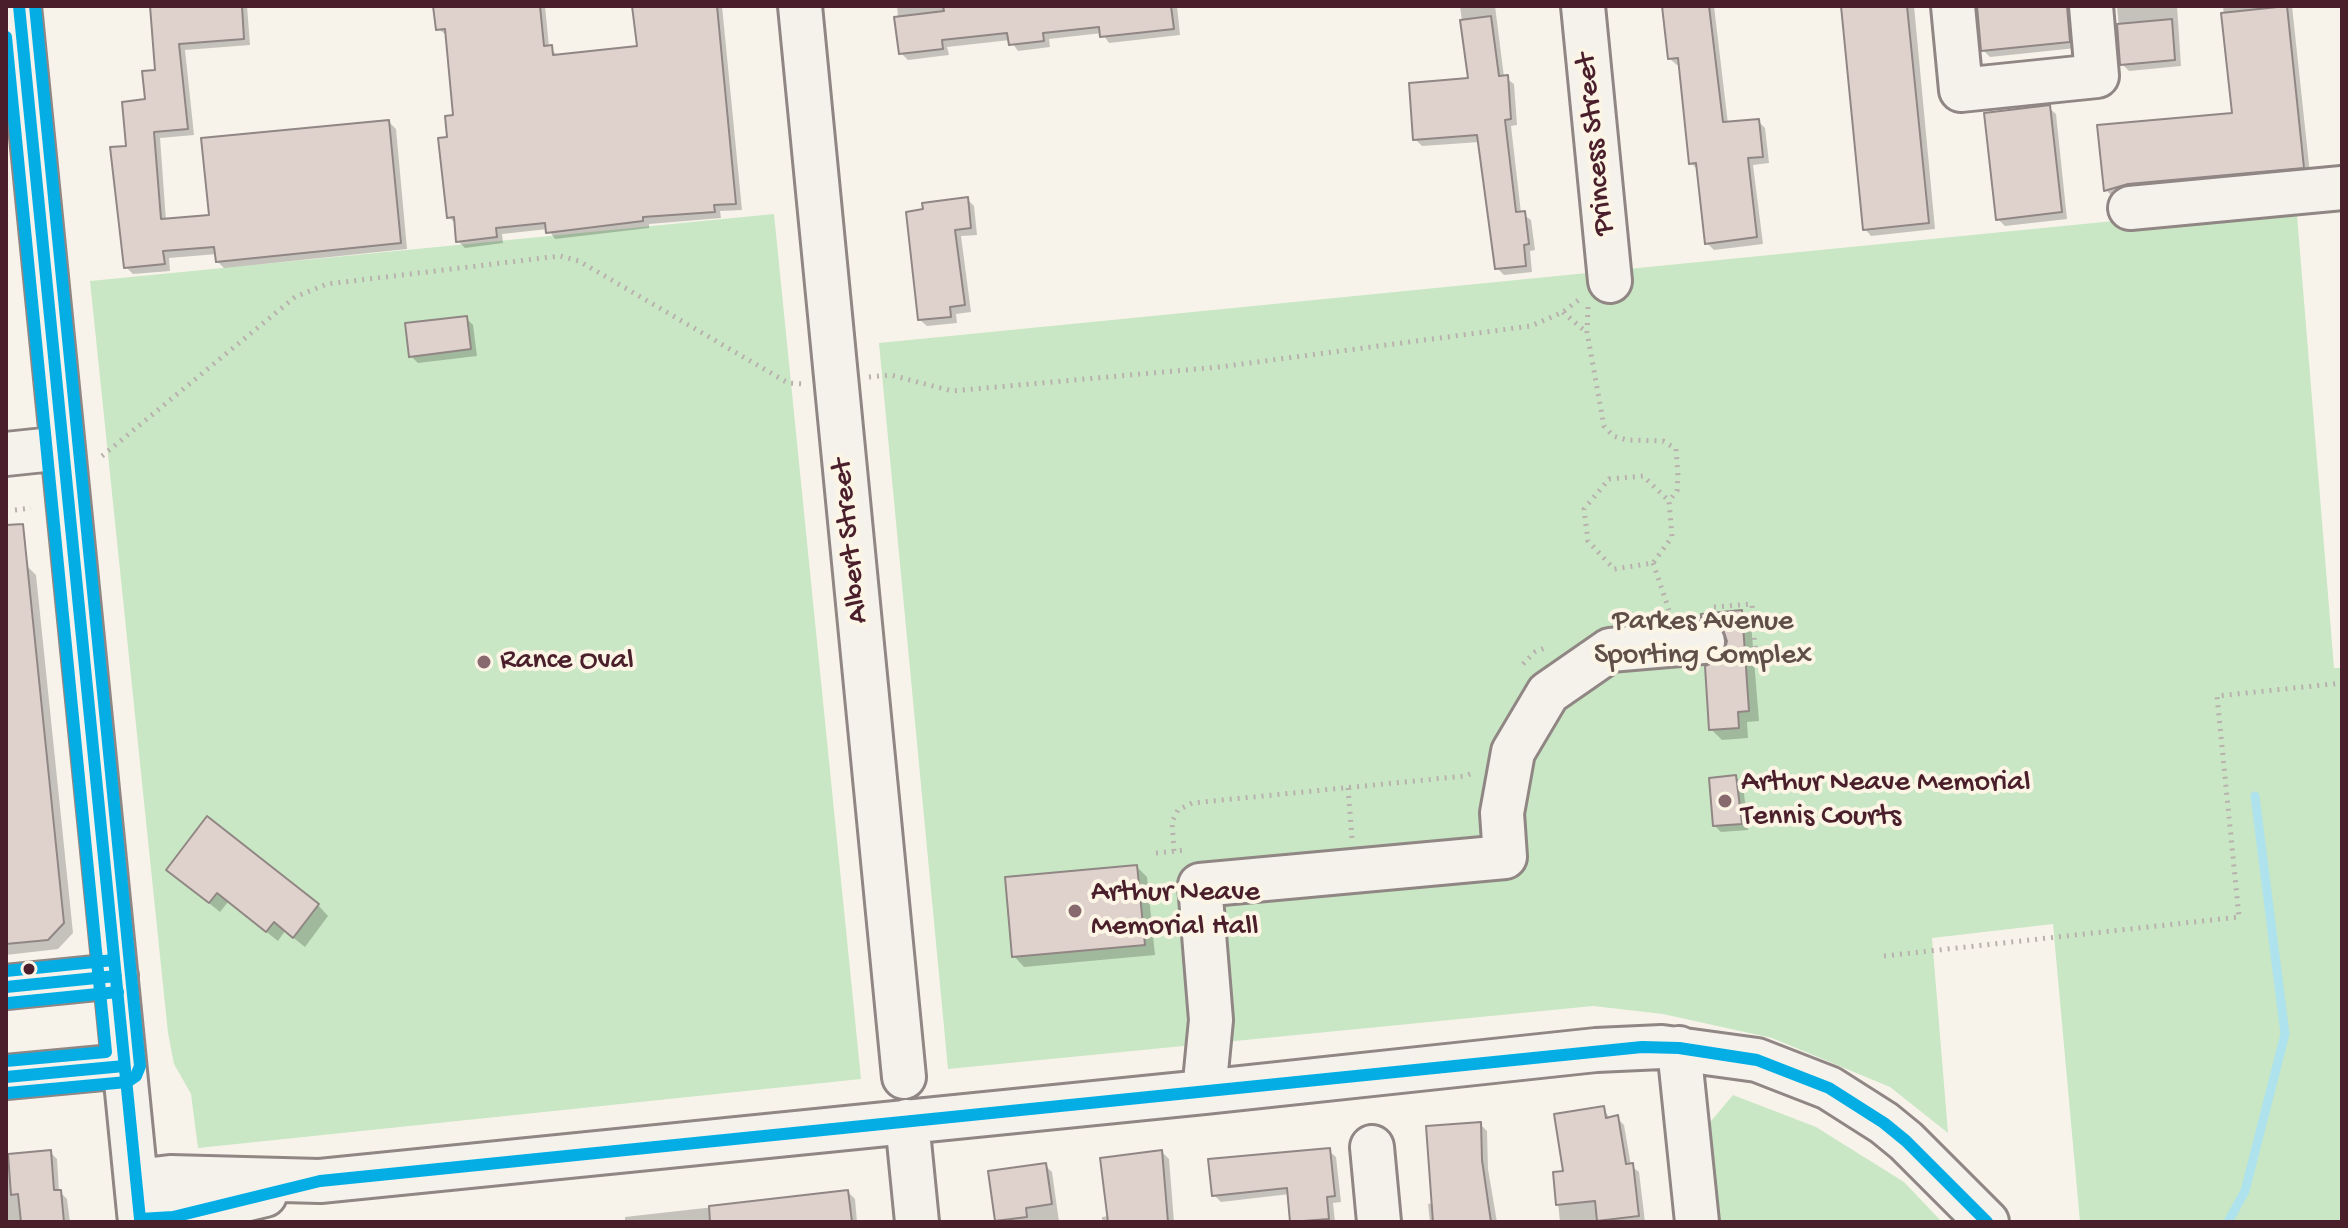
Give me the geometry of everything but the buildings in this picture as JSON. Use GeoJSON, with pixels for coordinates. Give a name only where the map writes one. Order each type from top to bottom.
{"type":"FeatureCollection","features":[{"type":"Feature","properties":{"kind":"street"},"geometry":{"type":"LineString","coordinates":[[19,6],[138,1207]]}},
{"type":"Feature","properties":{"kind":"street","name":"Albert Street"},"geometry":{"type":"LineString","coordinates":[[800,6],[904,1077]]}},
{"type":"Feature","properties":{"kind":"street","name":"Princess Street"},"geometry":{"type":"LineString","coordinates":[[1583,6],[1600,286]]}},
{"type":"Feature","properties":{"kind":"street"},"geometry":{"type":"LineString","coordinates":[[1953,6],[1961,90],[2097,76],[2091,6]]}},
{"type":"Feature","properties":{"kind":"street"},"geometry":{"type":"LineString","coordinates":[[2130,208],[2342,188]]}},
{"type":"Feature","properties":{"kind":"street"},"geometry":{"type":"LineString","coordinates":[[6,454],[63,448]]}},
{"type":"Feature","properties":{"kind":"street"},"geometry":{"type":"LineString","coordinates":[[1204,1092],[1211,1020],[1200,885],[1505,857],[1502,813],[1513,752],[1548,693],[1610,650],[1699,619]]}},
{"type":"Feature","properties":{"kind":"street"},"geometry":{"type":"LineString","coordinates":[[6,987],[116,976]]}},
{"type":"Feature","properties":{"kind":"street"},"geometry":{"type":"LineString","coordinates":[[138,1207],[170,1177],[320,1181],[1642,1047],[1679,1048],[1757,1060],[1829,1088],[1895,1132],[1987,1222]]}},
{"type":"Feature","properties":{"kind":"street"},"geometry":{"type":"LineString","coordinates":[[1679,1048],[1697,1222]]}},
{"type":"Feature","properties":{"kind":"street"},"geometry":{"type":"LineString","coordinates":[[6,1077],[124,1066]]}},
{"type":"Feature","properties":{"kind":"street"},"geometry":{"type":"LineString","coordinates":[[907,1121],[917,1222]]}},
{"type":"Feature","properties":{"kind":"street"},"geometry":{"type":"LineString","coordinates":[[1372,1147],[1379,1222]]}},
{"type":"Feature","properties":{"kind":"path"},"geometry":{"type":"LineString","coordinates":[[1600,286],[1587,332],[1604,426],[1613,436],[1627,440],[1663,441],[1676,449],[1677,491],[1669,501]]}},
{"type":"Feature","properties":{"kind":"path"},"geometry":{"type":"LineString","coordinates":[[1563,312],[1587,332]]}},
{"type":"Feature","properties":{"kind":"path"},"geometry":{"type":"LineString","coordinates":[[1643,476],[1669,501],[1672,537],[1653,563],[1614,569],[1588,541],[1584,509],[1609,479],[1643,476]]}},
{"type":"Feature","properties":{"kind":"path"},"geometry":{"type":"LineString","coordinates":[[15,510],[31,508]]}},
{"type":"Feature","properties":{"kind":"path"},"geometry":{"type":"LineString","coordinates":[[1653,563],[1669,610]]}},
{"type":"Feature","properties":{"kind":"path"},"geometry":{"type":"LineString","coordinates":[[1658,616],[1669,610],[1699,619],[1752,604],[1756,662],[1745,662]]}},
{"type":"Feature","properties":{"kind":"path"},"geometry":{"type":"LineString","coordinates":[[1516,671],[1535,652],[1558,643]]}},
{"type":"Feature","properties":{"kind":"path"},"geometry":{"type":"LineString","coordinates":[[1884,956],[2239,917],[2217,696],[2342,683]]}},
{"type":"Feature","properties":{"kind":"path"},"geometry":{"type":"LineString","coordinates":[[1174,851],[1172,822],[1178,810],[1192,803],[1465,776],[1487,762]]}},
{"type":"Feature","properties":{"kind":"path"},"geometry":{"type":"LineString","coordinates":[[1348,788],[1355,869]]}},
{"type":"Feature","properties":{"kind":"green space","name":"Parkes Avenue Sporting Complex"},"geometry":{"type":"Polygon","coordinates":[[[2296,203],[2334,668],[2342,668],[2342,1222],[2080,1222],[2053,924],[1932,938],[1948,1133],[1890,1087],[1772,1038],[1663,1014],[1593,1006],[948,1069],[879,343],[2296,203]]]}},
{"type":"Feature","properties":{"kind":"green space"},"geometry":{"type":"Polygon","coordinates":[[[774,214],[861,1079],[198,1148],[191,1094],[174,1064],[168,1033],[90,281],[774,214]]]}},
{"type":"Feature","properties":{"kind":"green space"},"geometry":{"type":"Polygon","coordinates":[[[1733,1095],[1816,1127],[1904,1182],[1942,1222],[1714,1222],[1706,1127],[1733,1095]]]}},
{"type":"Feature","properties":{"kind":"waterway"},"geometry":{"type":"LineString","coordinates":[[2228,1222],[2245,1191],[2285,1034],[2255,796]]}},
{"type":"Feature","properties":{"kind":"transit line"},"geometry":{"type":"LineString","coordinates":[[19,6],[140,1219],[173,1217],[320,1181],[1642,1047],[1679,1048],[1757,1060],[1829,1088],[1906,1141],[1987,1222]]}},
{"type":"Feature","properties":{"kind":"transit line"},"geometry":{"type":"LineString","coordinates":[[7,1093],[127,1082],[136,1076],[140,1066],[35,6]]}},
{"type":"Feature","properties":{"kind":"transit line"},"geometry":{"type":"LineString","coordinates":[[6,37],[106,1052],[6,1061]]}},
{"type":"Feature","properties":{"kind":"transit line"},"geometry":{"type":"LineString","coordinates":[[6,971],[114,960]]}},
{"type":"Feature","properties":{"kind":"transit line"},"geometry":{"type":"LineString","coordinates":[[6,987],[116,976]]}},
{"type":"Feature","properties":{"kind":"transit line"},"geometry":{"type":"LineString","coordinates":[[8,1003],[118,992]]}},
{"type":"Feature","properties":{"kind":"transit line"},"geometry":{"type":"LineString","coordinates":[[6,1077],[124,1066]]}},
{"type":"Feature","properties":{"kind":"place","name":"Rance Oval"},"geometry":{"type":"Point","coordinates":[484,662]}},
{"type":"Feature","properties":{"kind":"place","name":"Arthur Neave Memorial Tennis Courts"},"geometry":{"type":"Point","coordinates":[1725,801]}},
{"type":"Feature","properties":{"kind":"place","name":"Arthur Neave Memorial Hall"},"geometry":{"type":"Point","coordinates":[1075,911]}}]}
